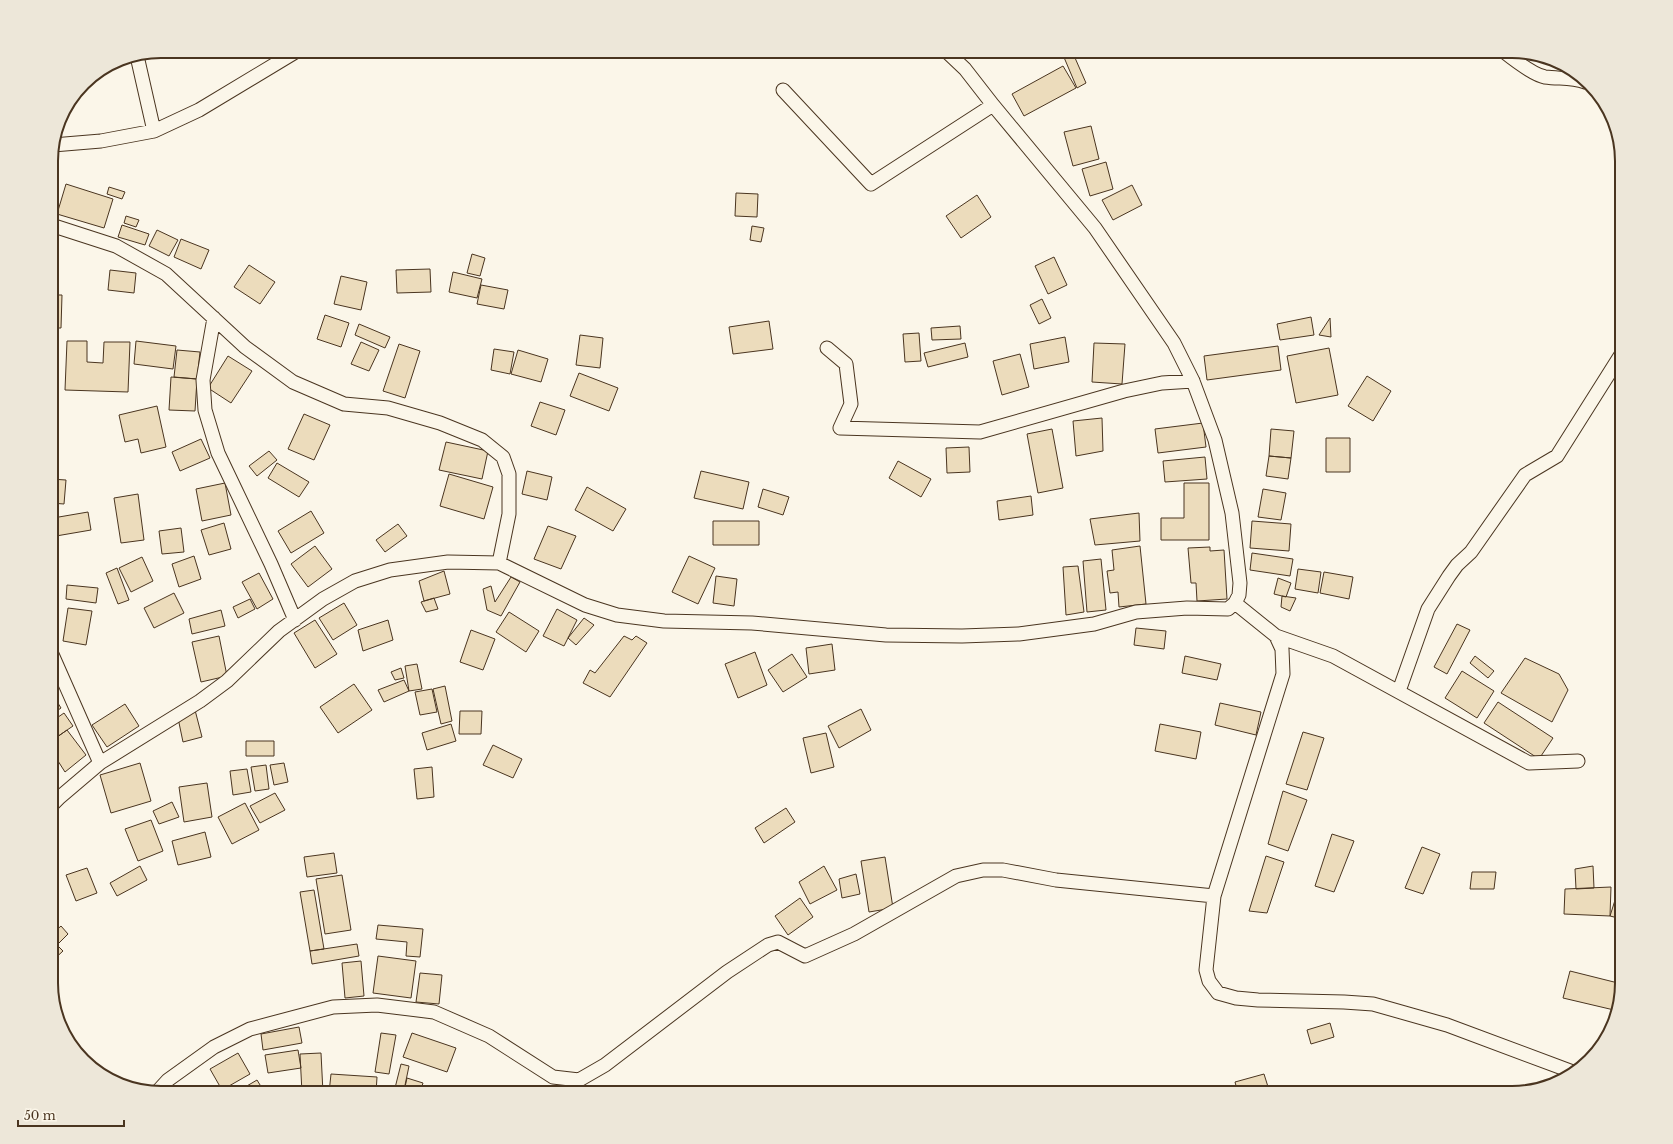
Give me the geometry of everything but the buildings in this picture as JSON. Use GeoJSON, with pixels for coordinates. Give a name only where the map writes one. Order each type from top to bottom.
{"type":"FeatureCollection","features":[{"type":"Feature","properties":{"kind":"street"},"geometry":{"type":"LineString","coordinates":[[60,144],[101,140],[154,131],[199,110],[285,58]]}},
{"type":"Feature","properties":{"kind":"street"},"geometry":{"type":"LineString","coordinates":[[58,799],[100,763],[200,702],[228,681],[279,632],[323,599],[355,580],[390,570],[448,562],[499,563],[585,605],[617,615],[664,621],[752,623],[886,635],[962,636],[1019,634],[1094,624],[1136,612],[1187,608],[1228,609],[1235,603],[1239,595],[1240,583],[1232,512],[1215,440],[1193,381],[1174,343],[1095,228],[992,105],[965,69],[953,58]]}},
{"type":"Feature","properties":{"kind":"street"},"geometry":{"type":"LineString","coordinates":[[1512,58],[1543,77],[1573,78]]}},
{"type":"Feature","properties":{"kind":"street"},"geometry":{"type":"LineString","coordinates":[[138,61],[154,131]]}},
{"type":"Feature","properties":{"kind":"street"},"geometry":{"type":"LineString","coordinates":[[783,90],[871,184],[992,105]]}},
{"type":"Feature","properties":{"kind":"street"},"geometry":{"type":"LineString","coordinates":[[58,227],[116,246],[166,274],[245,347],[292,382],[344,404],[388,408],[440,423],[482,440],[503,457],[509,474],[509,514],[499,563]]}},
{"type":"Feature","properties":{"kind":"street"},"geometry":{"type":"LineString","coordinates":[[214,318],[203,380],[205,410],[218,453],[272,564],[295,620]]}},
{"type":"Feature","properties":{"kind":"street"},"geometry":{"type":"LineString","coordinates":[[827,348],[846,364],[851,404],[840,428],[980,432],[1124,391],[1162,383],[1193,381]]}},
{"type":"Feature","properties":{"kind":"street"},"geometry":{"type":"LineString","coordinates":[[1398,691],[1428,609],[1449,576],[1457,565],[1471,552],[1525,475],[1558,456],[1615,364]]}},
{"type":"Feature","properties":{"kind":"street"},"geometry":{"type":"LineString","coordinates":[[1235,603],[1276,636],[1334,656],[1529,763],[1578,761]]}},
{"type":"Feature","properties":{"kind":"street"},"geometry":{"type":"LineString","coordinates":[[1276,636],[1282,649],[1283,674],[1214,896],[1206,970],[1210,981],[1218,992],[1236,998],[1373,1004],[1447,1025],[1567,1070]]}},
{"type":"Feature","properties":{"kind":"street"},"geometry":{"type":"LineString","coordinates":[[58,668],[100,763]]}},
{"type":"Feature","properties":{"kind":"street"},"geometry":{"type":"LineString","coordinates":[[162,1086],[168,1080],[214,1046],[250,1028],[333,1007],[377,1005],[434,1012],[489,1036],[553,1077],[579,1080],[605,1065],[728,972],[768,945],[778,942],[805,956],[854,934],[956,876],[983,870],[1003,870],[1056,880],[1214,896]]}}]}
